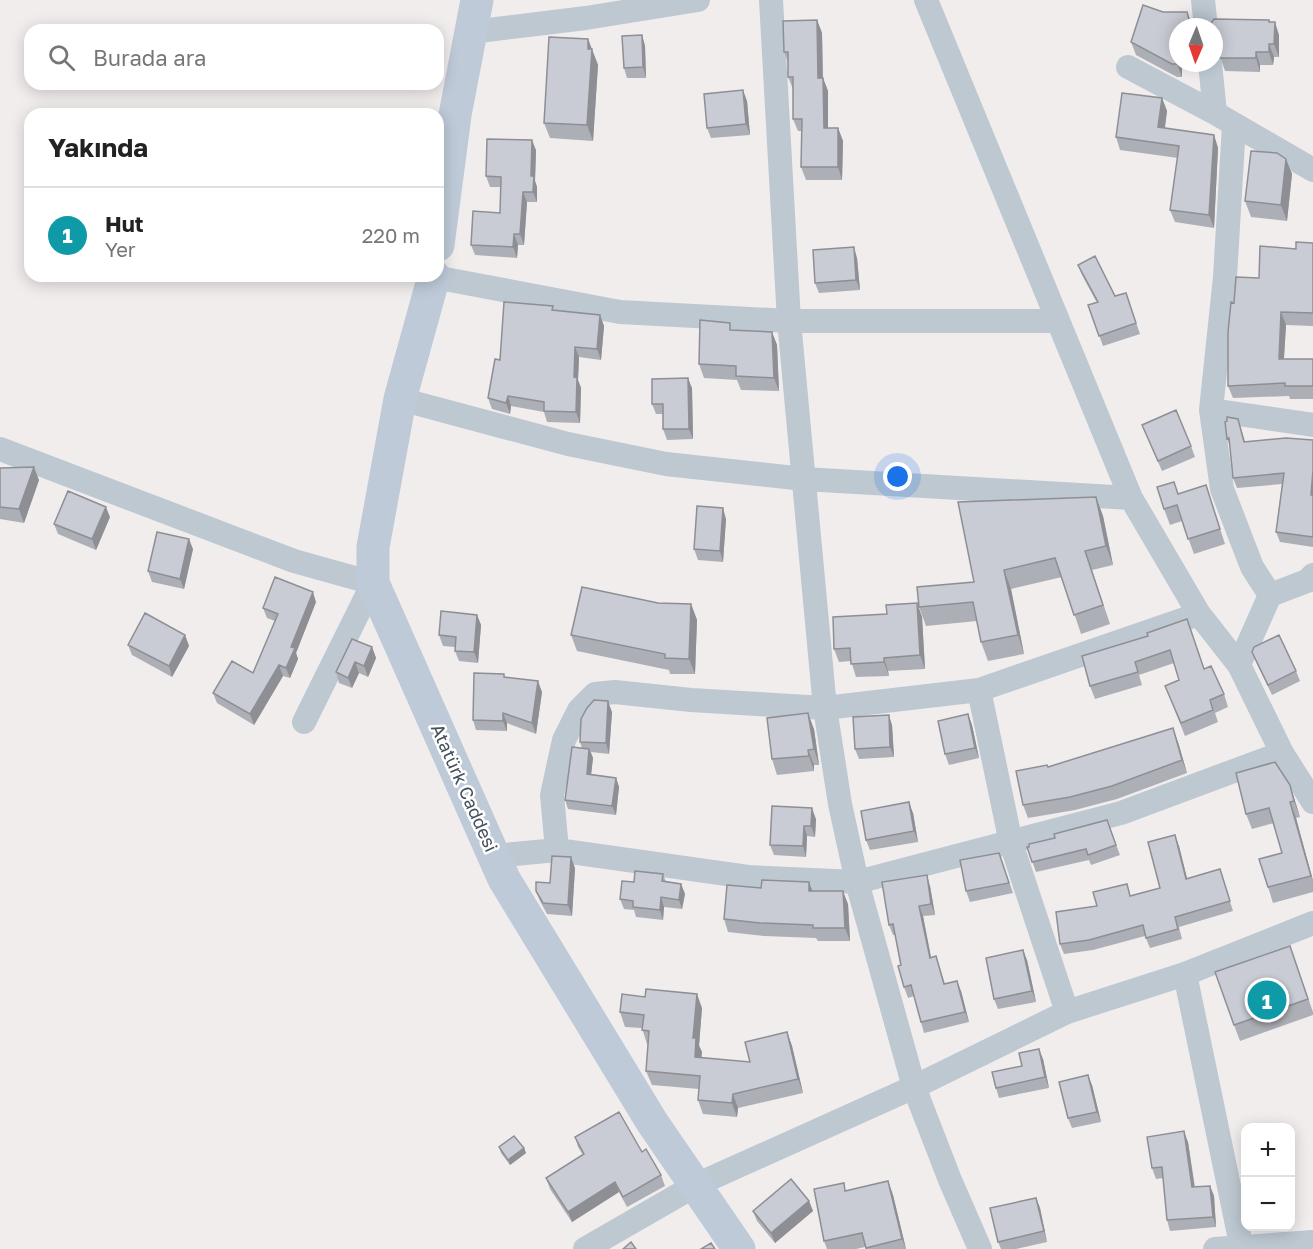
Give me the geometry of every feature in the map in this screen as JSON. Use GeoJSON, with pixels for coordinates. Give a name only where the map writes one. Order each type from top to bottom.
{"type":"FeatureCollection","features":[{"type":"Feature","properties":{"kind":"street","name":"Atatürk Caddesi"},"geometry":{"type":"LineString","coordinates":[[444,195],[454,116],[477,0]]}},
{"type":"Feature","properties":{"kind":"street"},"geometry":{"type":"LineString","coordinates":[[471,32],[586,18],[698,0]]}},
{"type":"Feature","properties":{"kind":"street"},"geometry":{"type":"LineString","coordinates":[[771,0],[789,321],[825,708],[840,804],[857,882],[914,1087],[980,1249]]}},
{"type":"Feature","properties":{"kind":"street"},"geometry":{"type":"LineString","coordinates":[[926,0],[1131,498],[1198,614],[1239,665],[1282,753],[1313,802]]}},
{"type":"Feature","properties":{"kind":"street"},"geometry":{"type":"LineString","coordinates":[[1203,0],[1205,18]]}},
{"type":"Feature","properties":{"kind":"street"},"geometry":{"type":"LineString","coordinates":[[1128,67],[1313,170]]}},
{"type":"Feature","properties":{"kind":"street"},"geometry":{"type":"LineString","coordinates":[[1212,72],[1225,119],[1226,277],[1211,410],[1222,489],[1252,567],[1270,595]]}},
{"type":"Feature","properties":{"kind":"street"},"geometry":{"type":"LineString","coordinates":[[444,268],[620,312],[789,321],[1058,321]]}},
{"type":"Feature","properties":{"kind":"street","name":"Atatürk Caddesi"},"geometry":{"type":"LineString","coordinates":[[431,282],[400,399],[373,547],[373,583],[504,879],[652,1122],[739,1249]]}},
{"type":"Feature","properties":{"kind":"street"},"geometry":{"type":"LineString","coordinates":[[400,399],[568,444],[666,464],[804,479],[1131,498]]}},
{"type":"Feature","properties":{"kind":"street"},"geometry":{"type":"LineString","coordinates":[[1211,410],[1313,425]]}},
{"type":"Feature","properties":{"kind":"street"},"geometry":{"type":"LineString","coordinates":[[0,449],[294,561],[373,583],[304,722]]}},
{"type":"Feature","properties":{"kind":"street"},"geometry":{"type":"LineString","coordinates":[[1239,665],[1270,595],[1307,581],[1313,575]]}},
{"type":"Feature","properties":{"kind":"street"},"geometry":{"type":"LineString","coordinates":[[557,850],[552,795],[564,740],[579,710],[595,694],[615,692],[691,700],[825,708],[979,690],[1198,614]]}},
{"type":"Feature","properties":{"kind":"street"},"geometry":{"type":"LineString","coordinates":[[979,690],[1011,843],[1067,1012]]}},
{"type":"Feature","properties":{"kind":"street"},"geometry":{"type":"LineString","coordinates":[[494,856],[557,850],[748,877],[857,882],[1121,813],[1282,753]]}},
{"type":"Feature","properties":{"kind":"street"},"geometry":{"type":"LineString","coordinates":[[585,1249],[696,1185],[914,1087],[1067,1012],[1185,974],[1313,923]]}},
{"type":"Feature","properties":{"kind":"street"},"geometry":{"type":"LineString","coordinates":[[1185,974],[1242,1248]]}},
{"type":"Feature","properties":{"kind":"street"},"geometry":{"type":"LineString","coordinates":[[1215,1249],[1313,1242]]}},
{"type":"Feature","properties":{"kind":"building"},"geometry":{"type":"Polygon","coordinates":[[[1143,5],[1163,12],[1187,12],[1189,18],[1169,18],[1169,62],[1131,42],[1143,5]]]}},
{"type":"Feature","properties":{"kind":"building"},"geometry":{"type":"Polygon","coordinates":[[[1223,19],[1275,22],[1274,44],[1269,44],[1269,52],[1256,52],[1256,58],[1223,58],[1223,19]]]}},
{"type":"Feature","properties":{"kind":"building"},"geometry":{"type":"Polygon","coordinates":[[[817,20],[818,78],[823,78],[824,128],[838,128],[838,167],[801,167],[802,119],[793,119],[793,77],[788,77],[788,52],[784,52],[783,21],[817,20]]]}},
{"type":"Feature","properties":{"kind":"building"},"geometry":{"type":"Polygon","coordinates":[[[642,35],[643,67],[624,68],[622,36],[642,35]]]}},
{"type":"Feature","properties":{"kind":"building"},"geometry":{"type":"Polygon","coordinates":[[[549,37],[588,39],[588,49],[592,49],[587,125],[544,123],[549,37]]]}},
{"type":"Feature","properties":{"kind":"building"},"geometry":{"type":"Polygon","coordinates":[[[743,90],[746,124],[707,128],[704,94],[743,90]]]}},
{"type":"Feature","properties":{"kind":"building"},"geometry":{"type":"Polygon","coordinates":[[[1122,93],[1162,98],[1158,127],[1214,135],[1209,215],[1170,210],[1179,146],[1116,137],[1122,93]]]}},
{"type":"Feature","properties":{"kind":"building"},"geometry":{"type":"Polygon","coordinates":[[[487,139],[532,140],[533,192],[523,192],[520,234],[514,234],[513,247],[471,245],[473,211],[500,213],[501,177],[486,176],[487,139]]]}},
{"type":"Feature","properties":{"kind":"building"},"geometry":{"type":"Polygon","coordinates":[[[1251,151],[1277,153],[1286,159],[1281,205],[1245,201],[1251,151]]]}},
{"type":"Feature","properties":{"kind":"building"},"geometry":{"type":"Polygon","coordinates":[[[1296,242],[1313,243],[1313,313],[1281,312],[1279,359],[1313,359],[1313,386],[1285,386],[1285,383],[1228,386],[1228,332],[1236,277],[1259,278],[1260,246],[1296,249],[1296,242]]]}},
{"type":"Feature","properties":{"kind":"building"},"geometry":{"type":"Polygon","coordinates":[[[854,247],[856,280],[815,283],[813,250],[854,247]]]}},
{"type":"Feature","properties":{"kind":"building"},"geometry":{"type":"Polygon","coordinates":[[[1095,256],[1115,296],[1126,293],[1136,323],[1099,336],[1088,305],[1098,302],[1078,265],[1095,256]]]}},
{"type":"Feature","properties":{"kind":"building"},"geometry":{"type":"Polygon","coordinates":[[[504,302],[553,306],[552,310],[600,315],[597,349],[575,347],[576,412],[544,411],[544,402],[508,396],[506,403],[488,398],[495,359],[500,360],[504,302]]]}},
{"type":"Feature","properties":{"kind":"building"},"geometry":{"type":"Polygon","coordinates":[[[700,320],[730,323],[730,330],[772,332],[774,378],[736,376],[736,366],[699,364],[700,320]]]}},
{"type":"Feature","properties":{"kind":"building"},"geometry":{"type":"Polygon","coordinates":[[[688,378],[689,429],[663,429],[663,404],[652,404],[652,379],[688,378]]]}},
{"type":"Feature","properties":{"kind":"building"},"geometry":{"type":"Polygon","coordinates":[[[1176,410],[1191,446],[1158,461],[1142,425],[1176,410]]]}},
{"type":"Feature","properties":{"kind":"building"},"geometry":{"type":"Polygon","coordinates":[[[1227,417],[1238,419],[1244,442],[1286,438],[1313,440],[1311,495],[1313,495],[1313,537],[1276,532],[1284,473],[1233,478],[1225,422],[1227,417]]]}},
{"type":"Feature","properties":{"kind":"building"},"geometry":{"type":"Polygon","coordinates":[[[34,467],[19,509],[0,507],[0,468],[34,467]]]}},
{"type":"Feature","properties":{"kind":"building"},"geometry":{"type":"Polygon","coordinates":[[[1174,482],[1178,494],[1206,485],[1220,529],[1188,539],[1177,505],[1164,509],[1157,487],[1174,482]]]}},
{"type":"Feature","properties":{"kind":"building"},"geometry":{"type":"Polygon","coordinates":[[[68,491],[106,507],[92,539],[54,524],[68,491]]]}},
{"type":"Feature","properties":{"kind":"building"},"geometry":{"type":"Polygon","coordinates":[[[1096,497],[1106,546],[1085,551],[1103,605],[1074,615],[1055,558],[1004,570],[1018,635],[981,642],[973,602],[919,607],[917,587],[974,582],[958,502],[1096,497]]]}},
{"type":"Feature","properties":{"kind":"building"},"geometry":{"type":"Polygon","coordinates":[[[697,506],[723,508],[720,551],[694,549],[697,506]]]}},
{"type":"Feature","properties":{"kind":"building"},"geometry":{"type":"Polygon","coordinates":[[[157,532],[189,539],[180,579],[148,571],[157,532]]]}},
{"type":"Feature","properties":{"kind":"building"},"geometry":{"type":"Polygon","coordinates":[[[275,577],[313,592],[291,647],[295,648],[286,668],[279,665],[250,714],[213,693],[232,661],[253,673],[278,614],[263,608],[275,577]]]}},
{"type":"Feature","properties":{"kind":"building"},"geometry":{"type":"Polygon","coordinates":[[[582,587],[658,603],[691,604],[689,659],[665,658],[665,654],[571,635],[582,587]]]}},
{"type":"Feature","properties":{"kind":"building"},"geometry":{"type":"Polygon","coordinates":[[[917,603],[920,655],[884,658],[884,662],[851,664],[850,648],[834,649],[833,617],[887,614],[886,605],[917,603]]]}},
{"type":"Feature","properties":{"kind":"building"},"geometry":{"type":"Polygon","coordinates":[[[441,611],[477,615],[474,652],[455,651],[456,637],[439,635],[441,611]]]}},
{"type":"Feature","properties":{"kind":"building"},"geometry":{"type":"Polygon","coordinates":[[[145,613],[185,635],[169,666],[128,645],[145,613]]]}},
{"type":"Feature","properties":{"kind":"building"},"geometry":{"type":"Polygon","coordinates":[[[1187,619],[1204,669],[1211,666],[1224,694],[1210,700],[1213,710],[1181,723],[1165,686],[1179,680],[1170,650],[1135,662],[1138,672],[1090,686],[1082,656],[1148,636],[1147,633],[1187,619]]]}},
{"type":"Feature","properties":{"kind":"building"},"geometry":{"type":"Polygon","coordinates":[[[1279,635],[1296,671],[1268,685],[1252,652],[1254,647],[1279,635]]]}},
{"type":"Feature","properties":{"kind":"building"},"geometry":{"type":"Polygon","coordinates":[[[352,639],[372,647],[364,666],[355,662],[348,678],[336,672],[352,639]]]}},
{"type":"Feature","properties":{"kind":"building"},"geometry":{"type":"Polygon","coordinates":[[[474,673],[504,674],[504,677],[538,681],[532,723],[503,713],[503,721],[473,720],[474,673]]]}},
{"type":"Feature","properties":{"kind":"building"},"geometry":{"type":"Polygon","coordinates":[[[594,700],[608,701],[606,743],[580,742],[581,719],[594,700]]]}},
{"type":"Feature","properties":{"kind":"building"},"geometry":{"type":"Polygon","coordinates":[[[808,713],[814,749],[808,750],[809,756],[772,759],[767,718],[808,713]]]}},
{"type":"Feature","properties":{"kind":"building"},"geometry":{"type":"Polygon","coordinates":[[[968,714],[975,748],[945,754],[938,721],[968,714]]]}},
{"type":"Feature","properties":{"kind":"building"},"geometry":{"type":"Polygon","coordinates":[[[889,715],[890,747],[855,749],[853,717],[889,715]]]}},
{"type":"Feature","properties":{"kind":"building"},"geometry":{"type":"Polygon","coordinates":[[[1173,728],[1182,760],[1112,786],[1070,797],[1023,805],[1016,771],[1047,765],[1048,767],[1173,728]]]}},
{"type":"Feature","properties":{"kind":"building"},"geometry":{"type":"Polygon","coordinates":[[[572,747],[589,749],[587,774],[616,778],[612,806],[565,800],[572,747]]]}},
{"type":"Feature","properties":{"kind":"building"},"geometry":{"type":"Polygon","coordinates":[[[1275,762],[1290,785],[1294,801],[1290,802],[1311,876],[1268,887],[1259,859],[1282,853],[1269,808],[1246,814],[1236,773],[1275,762]]]}},
{"type":"Feature","properties":{"kind":"building"},"geometry":{"type":"Polygon","coordinates":[[[909,802],[914,831],[866,840],[861,811],[909,802]]]}},
{"type":"Feature","properties":{"kind":"building"},"geometry":{"type":"Polygon","coordinates":[[[772,806],[812,808],[811,826],[804,826],[803,846],[770,845],[772,806]]]}},
{"type":"Feature","properties":{"kind":"building"},"geometry":{"type":"Polygon","coordinates":[[[1107,820],[1116,845],[1088,855],[1086,849],[1032,862],[1027,847],[1029,844],[1055,838],[1054,834],[1107,820]]]}},
{"type":"Feature","properties":{"kind":"building"},"geometry":{"type":"Polygon","coordinates":[[[1175,835],[1186,879],[1220,869],[1230,901],[1175,917],[1178,929],[1146,938],[1143,925],[1089,940],[1060,944],[1056,912],[1097,906],[1093,892],[1127,884],[1130,896],[1160,888],[1148,842],[1175,835]]]}},
{"type":"Feature","properties":{"kind":"building"},"geometry":{"type":"Polygon","coordinates":[[[999,853],[1009,883],[966,891],[960,860],[999,853]]]}},
{"type":"Feature","properties":{"kind":"building"},"geometry":{"type":"Polygon","coordinates":[[[552,856],[571,857],[568,905],[543,903],[536,891],[536,882],[550,883],[552,856]]]}},
{"type":"Feature","properties":{"kind":"building"},"geometry":{"type":"Polygon","coordinates":[[[635,871],[663,874],[662,881],[681,884],[679,900],[661,897],[660,910],[633,907],[633,901],[620,899],[622,881],[634,882],[635,871]]]}},
{"type":"Feature","properties":{"kind":"building"},"geometry":{"type":"Polygon","coordinates":[[[927,875],[931,904],[919,906],[930,958],[936,956],[944,984],[957,981],[965,1012],[921,1022],[911,985],[904,987],[898,966],[901,965],[893,924],[889,925],[882,882],[927,875]]]}},
{"type":"Feature","properties":{"kind":"building"},"geometry":{"type":"Polygon","coordinates":[[[762,880],[809,882],[809,891],[843,891],[845,928],[813,928],[813,925],[724,919],[727,885],[761,888],[762,880]]]}},
{"type":"Feature","properties":{"kind":"building"},"geometry":{"type":"Polygon","coordinates":[[[1290,946],[1308,999],[1234,1025],[1215,972],[1290,946]]]}},
{"type":"Feature","properties":{"kind":"building"},"geometry":{"type":"Polygon","coordinates":[[[1023,950],[1032,991],[994,999],[986,958],[1023,950]]]}},
{"type":"Feature","properties":{"kind":"building"},"geometry":{"type":"Polygon","coordinates":[[[646,989],[697,994],[693,1038],[696,1038],[695,1057],[750,1062],[745,1042],[787,1032],[798,1079],[733,1094],[732,1103],[698,1100],[700,1076],[646,1071],[649,1031],[642,1030],[644,1015],[620,1012],[622,994],[645,997],[646,989]]]}},
{"type":"Feature","properties":{"kind":"building"},"geometry":{"type":"Polygon","coordinates":[[[1039,1049],[1045,1077],[996,1088],[992,1072],[1022,1066],[1019,1053],[1039,1049]]]}},
{"type":"Feature","properties":{"kind":"building"},"geometry":{"type":"Polygon","coordinates":[[[1088,1075],[1097,1112],[1068,1118],[1059,1082],[1088,1075]]]}},
{"type":"Feature","properties":{"kind":"building"},"geometry":{"type":"Polygon","coordinates":[[[619,1112],[642,1152],[646,1149],[661,1175],[623,1197],[615,1182],[568,1212],[546,1178],[584,1154],[575,1137],[619,1112]]]}},
{"type":"Feature","properties":{"kind":"building"},"geometry":{"type":"Polygon","coordinates":[[[1184,1131],[1192,1187],[1210,1186],[1213,1217],[1167,1220],[1162,1167],[1152,1168],[1147,1137],[1184,1131]]]}},
{"type":"Feature","properties":{"kind":"building"},"geometry":{"type":"Polygon","coordinates":[[[514,1136],[524,1148],[508,1160],[499,1147],[514,1136]]]}},
{"type":"Feature","properties":{"kind":"building"},"geometry":{"type":"Polygon","coordinates":[[[791,1179],[809,1201],[771,1233],[753,1211],[791,1179]]]}},
{"type":"Feature","properties":{"kind":"building"},"geometry":{"type":"Polygon","coordinates":[[[888,1181],[902,1239],[866,1248],[862,1233],[824,1241],[814,1189],[844,1183],[845,1191],[888,1181]]]}},
{"type":"Feature","properties":{"kind":"building"},"geometry":{"type":"Polygon","coordinates":[[[1036,1198],[1044,1231],[998,1242],[990,1208],[1036,1198]]]}},
{"type":"Feature","properties":{"kind":"building"},"geometry":{"type":"Polygon","coordinates":[[[631,1242],[636,1249],[623,1249],[631,1242]]]}},
{"type":"Feature","properties":{"kind":"building"},"geometry":{"type":"Polygon","coordinates":[[[711,1243],[715,1249],[701,1249],[711,1243]]]}},
{"type":"Feature","properties":{"kind":"place","name":"Hut"},"geometry":{"type":"Point","coordinates":[1267,1000]}}]}
